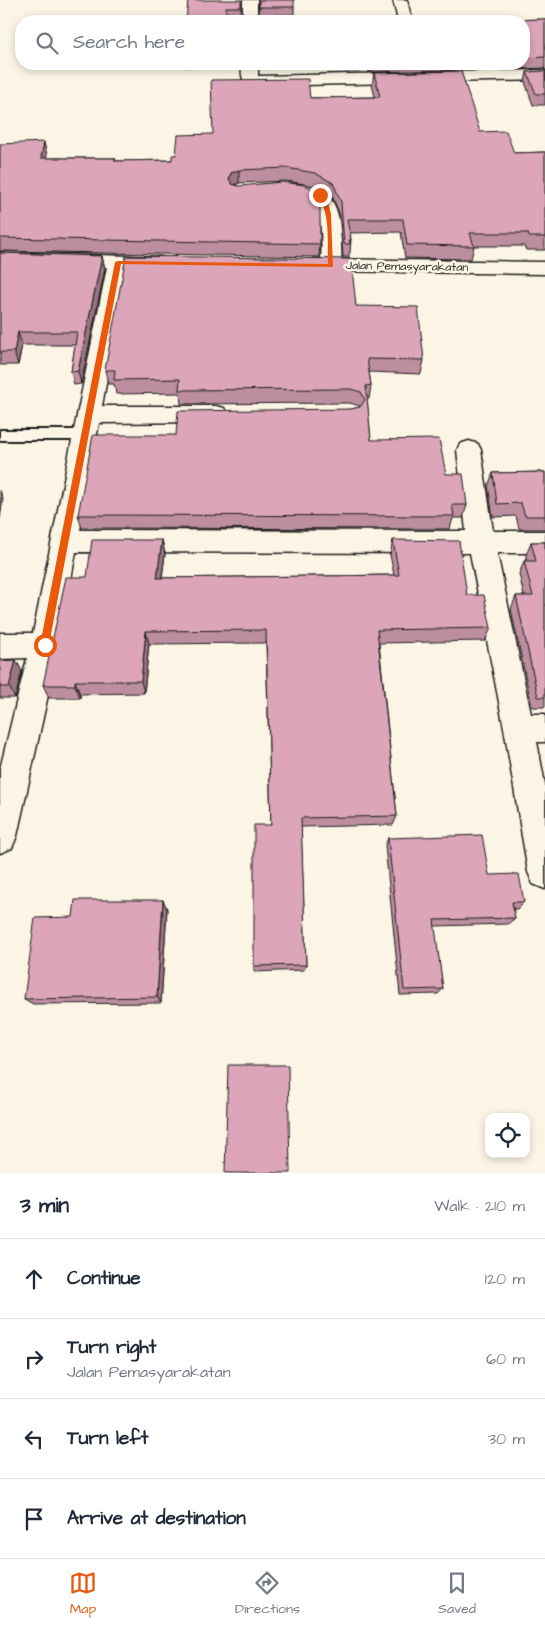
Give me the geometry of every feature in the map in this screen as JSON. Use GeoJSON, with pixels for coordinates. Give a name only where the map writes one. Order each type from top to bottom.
{"type":"FeatureCollection","features":[{"type":"Feature","properties":{"kind":"street"},"geometry":{"type":"LineString","coordinates":[[250,0],[250,15]]}},
{"type":"Feature","properties":{"kind":"street"},"geometry":{"type":"LineString","coordinates":[[400,0],[404,15]]}},
{"type":"Feature","properties":{"kind":"street"},"geometry":{"type":"LineString","coordinates":[[249,70],[248,78],[256,81],[417,70],[545,75]]}},
{"type":"Feature","properties":{"kind":"street"},"geometry":{"type":"LineString","coordinates":[[258,190],[302,190],[320,195],[325,202],[328,214],[331,266]]}},
{"type":"Feature","properties":{"kind":"street"},"geometry":{"type":"LineString","coordinates":[[0,258],[176,263]]}},
{"type":"Feature","properties":{"kind":"street"},"geometry":{"type":"LineString","coordinates":[[0,836],[45,645],[118,262]]}},
{"type":"Feature","properties":{"kind":"street","name":"Jalan Pemasyarakatan"},"geometry":{"type":"LineString","coordinates":[[292,265],[545,268]]}},
{"type":"Feature","properties":{"kind":"street"},"geometry":{"type":"LineString","coordinates":[[88,425],[240,414]]}},
{"type":"Feature","properties":{"kind":"street"},"geometry":{"type":"LineString","coordinates":[[469,450],[481,542],[532,728],[545,872]]}},
{"type":"Feature","properties":{"kind":"street"},"geometry":{"type":"LineString","coordinates":[[65,541],[545,542]]}},
{"type":"Feature","properties":{"kind":"street"},"geometry":{"type":"LineString","coordinates":[[0,646],[45,645]]}},
{"type":"Feature","properties":{"kind":"lane"},"geometry":{"type":"LineString","coordinates":[[0,435],[88,425]]}},
{"type":"Feature","properties":{"kind":"building"},"geometry":{"type":"Polygon","coordinates":[[[188,0],[241,0],[241,7],[226,7],[226,15],[187,15],[188,0]]]}},
{"type":"Feature","properties":{"kind":"building"},"geometry":{"type":"Polygon","coordinates":[[[259,0],[294,0],[294,7],[259,7],[259,0]]]}},
{"type":"Feature","properties":{"kind":"building"},"geometry":{"type":"Polygon","coordinates":[[[530,19],[545,19],[545,57],[530,58],[530,19]]]}},
{"type":"Feature","properties":{"kind":"building"},"geometry":{"type":"Polygon","coordinates":[[[461,71],[480,132],[506,131],[514,153],[545,152],[545,237],[529,237],[528,233],[470,233],[474,246],[407,245],[403,219],[347,219],[351,240],[349,240],[350,244],[344,244],[341,202],[333,183],[315,173],[287,168],[239,170],[231,173],[229,179],[232,184],[239,186],[282,182],[305,185],[312,188],[317,194],[320,207],[320,244],[0,238],[0,144],[44,142],[41,158],[115,158],[115,161],[172,160],[172,155],[176,155],[178,135],[213,134],[211,80],[308,79],[310,98],[380,97],[374,73],[461,71]]]}},
{"type":"Feature","properties":{"kind":"building"},"geometry":{"type":"Polygon","coordinates":[[[545,71],[545,94],[536,94],[527,72],[545,71]]]}},
{"type":"Feature","properties":{"kind":"building"},"geometry":{"type":"Polygon","coordinates":[[[0,253],[102,256],[78,371],[71,372],[77,332],[18,332],[14,352],[0,352],[0,253]]]}},
{"type":"Feature","properties":{"kind":"building"},"geometry":{"type":"Polygon","coordinates":[[[126,256],[351,259],[356,306],[418,307],[424,360],[367,359],[371,385],[366,386],[371,440],[439,439],[446,474],[463,474],[467,505],[452,505],[454,516],[78,515],[93,435],[176,435],[178,411],[351,409],[360,407],[365,400],[361,392],[351,389],[179,390],[180,379],[114,380],[115,370],[105,370],[126,256]]]}},
{"type":"Feature","properties":{"kind":"building"},"geometry":{"type":"Polygon","coordinates":[[[545,472],[545,516],[525,516],[521,503],[497,504],[493,473],[545,472]]]}},
{"type":"Feature","properties":{"kind":"building"},"geometry":{"type":"Polygon","coordinates":[[[92,540],[162,540],[157,578],[399,575],[393,540],[459,541],[467,595],[484,595],[491,628],[377,630],[397,816],[301,818],[306,965],[254,966],[254,825],[271,825],[266,630],[146,631],[141,681],[75,681],[75,685],[43,685],[66,577],[87,577],[92,540]]]}},
{"type":"Feature","properties":{"kind":"building"},"geometry":{"type":"Polygon","coordinates":[[[531,542],[545,542],[545,697],[538,697],[516,596],[533,596],[524,561],[536,561],[531,542]]]}},
{"type":"Feature","properties":{"kind":"building"},"geometry":{"type":"Polygon","coordinates":[[[16,660],[9,687],[0,687],[0,661],[16,660]]]}},
{"type":"Feature","properties":{"kind":"building"},"geometry":{"type":"Polygon","coordinates":[[[482,835],[489,875],[519,874],[524,902],[512,902],[515,918],[434,920],[443,989],[404,990],[388,838],[482,835]]]}},
{"type":"Feature","properties":{"kind":"building"},"geometry":{"type":"Polygon","coordinates":[[[75,900],[163,900],[157,997],[24,999],[35,918],[73,917],[75,900]]]}},
{"type":"Feature","properties":{"kind":"building"},"geometry":{"type":"Polygon","coordinates":[[[228,1065],[288,1065],[290,1173],[225,1173],[228,1065]]]}},
{"type":"Feature","properties":{"kind":"route"},"geometry":{"type":"LineString","coordinates":[[45,645],[118,262],[331,266],[328,214],[325,202],[320,195]]}}]}
